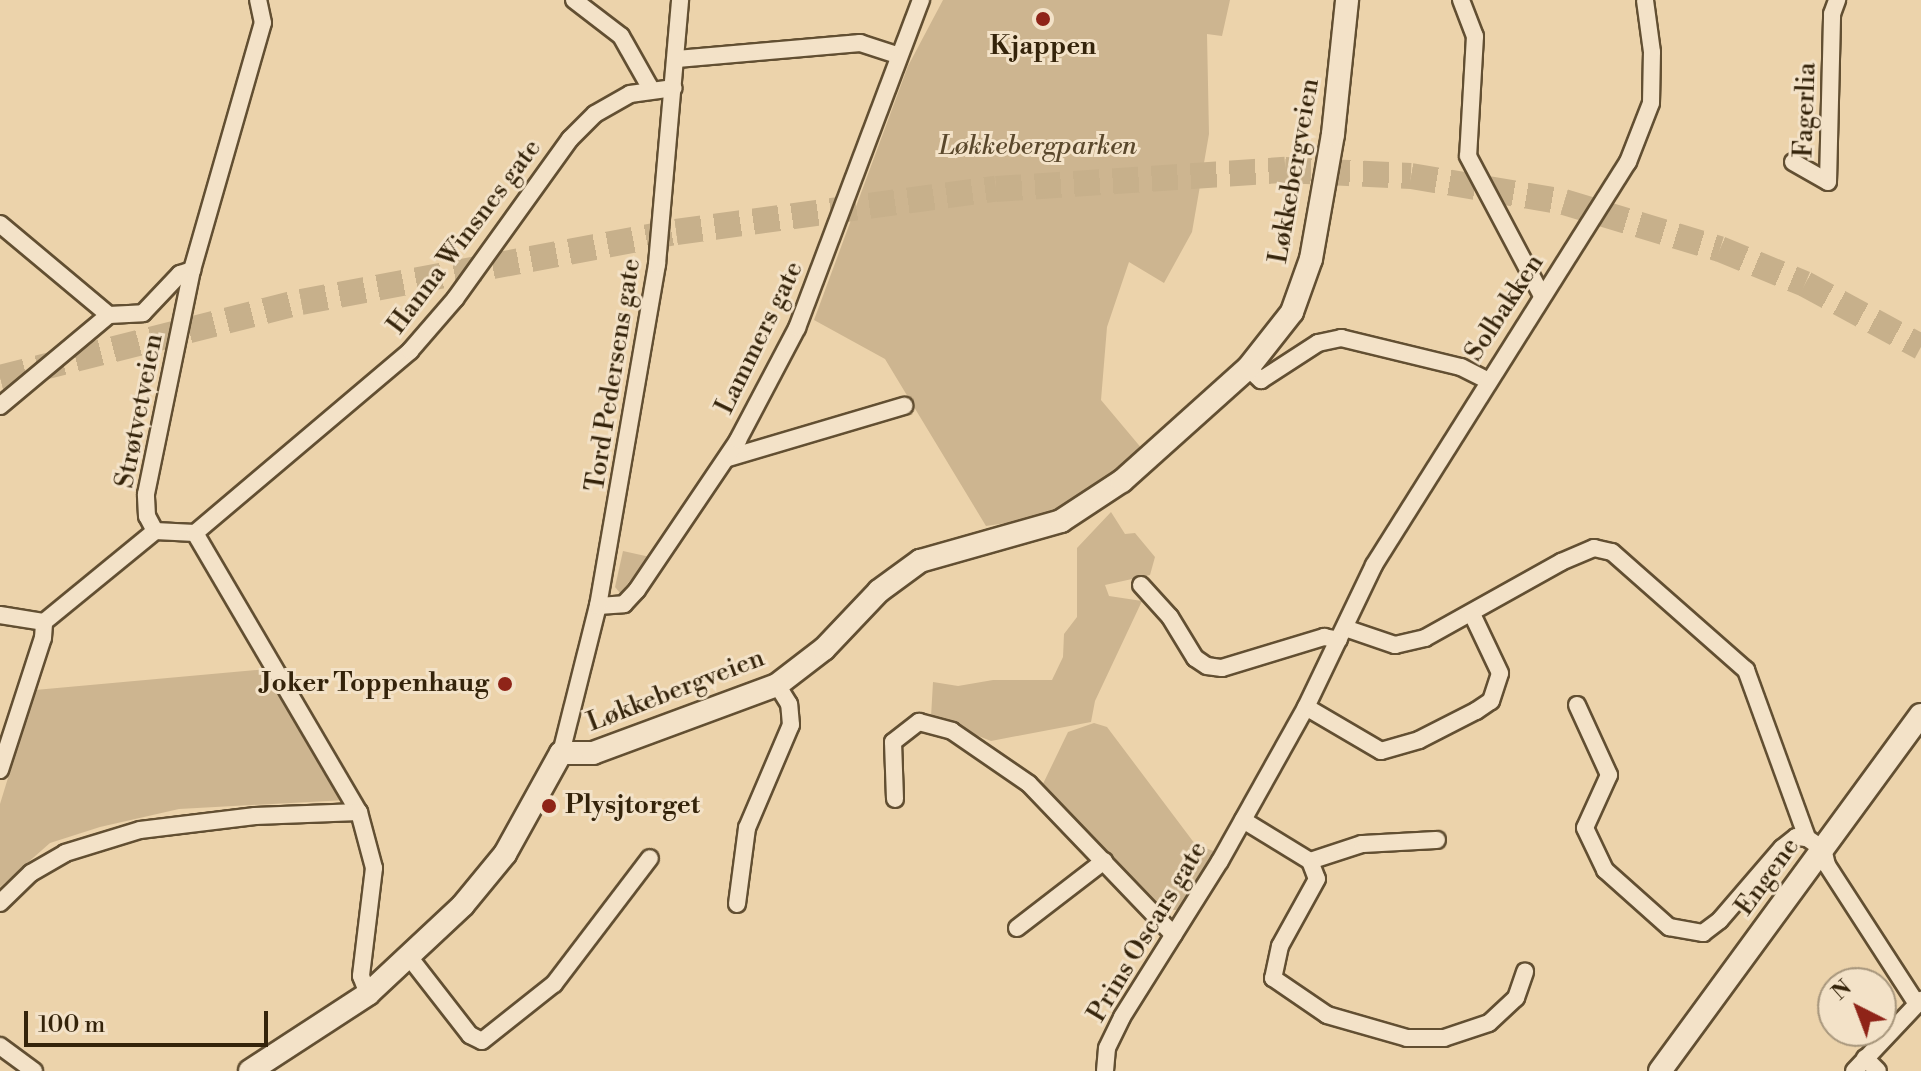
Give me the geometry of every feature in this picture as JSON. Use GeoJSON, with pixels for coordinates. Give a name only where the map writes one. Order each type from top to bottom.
{"type":"FeatureCollection","features":[{"type":"Feature","properties":{"kind":"main road","name":"Løkkebergveien"},"geometry":{"type":"LineString","coordinates":[[250,1071],[368,994],[410,958],[505,854],[561,753],[593,753],[777,685],[824,649],[879,591],[920,561],[1061,521],[1122,481],[1248,368],[1292,312],[1311,259],[1333,134],[1347,0]]}},
{"type":"Feature","properties":{"kind":"main road","name":"Engene"},"geometry":{"type":"LineString","coordinates":[[1660,1071],[1815,844],[1921,715]]}},
{"type":"Feature","properties":{"kind":"street","name":"Strøtvetveien"},"geometry":{"type":"LineString","coordinates":[[155,531],[147,516],[146,494],[192,270],[263,23],[258,0]]}},
{"type":"Feature","properties":{"kind":"street"},"geometry":{"type":"LineString","coordinates":[[574,0],[621,36],[651,89]]}},
{"type":"Feature","properties":{"kind":"street","name":"Tord Pedersens gate"},"geometry":{"type":"LineString","coordinates":[[561,753],[598,606],[657,264],[680,0]]}},
{"type":"Feature","properties":{"kind":"street","name":"Lammers gate"},"geometry":{"type":"LineString","coordinates":[[598,606],[624,604],[637,590],[728,458],[797,328],[896,55],[921,0]]}},
{"type":"Feature","properties":{"kind":"street"},"geometry":{"type":"LineString","coordinates":[[1461,0],[1475,36],[1468,156],[1542,296]]}},
{"type":"Feature","properties":{"kind":"street","name":"Solbakken"},"geometry":{"type":"LineString","coordinates":[[1342,634],[1374,565],[1486,380],[1628,162],[1651,103],[1652,52],[1645,0]]}},
{"type":"Feature","properties":{"kind":"street","name":"Fagerlia"},"geometry":{"type":"LineString","coordinates":[[1793,162],[1828,182],[1832,14],[1837,0]]}},
{"type":"Feature","properties":{"kind":"street"},"geometry":{"type":"LineString","coordinates":[[677,59],[860,43],[896,55]]}},
{"type":"Feature","properties":{"kind":"street","name":"Hanna Winsnes gate"},"geometry":{"type":"LineString","coordinates":[[195,533],[410,351],[455,299],[570,139],[595,114],[630,94],[674,88]]}},
{"type":"Feature","properties":{"kind":"street"},"geometry":{"type":"LineString","coordinates":[[0,224],[109,315]]}},
{"type":"Feature","properties":{"kind":"street"},"geometry":{"type":"LineString","coordinates":[[0,406],[109,315],[143,313],[180,274],[192,270]]}},
{"type":"Feature","properties":{"kind":"street"},"geometry":{"type":"LineString","coordinates":[[1248,368],[1261,380],[1318,343],[1341,338],[1461,367],[1486,380]]}},
{"type":"Feature","properties":{"kind":"street"},"geometry":{"type":"LineString","coordinates":[[728,458],[904,406]]}},
{"type":"Feature","properties":{"kind":"street"},"geometry":{"type":"LineString","coordinates":[[0,770],[43,638],[44,622],[155,531],[195,533],[359,812],[374,868],[361,976],[368,994]]}},
{"type":"Feature","properties":{"kind":"street"},"geometry":{"type":"LineString","coordinates":[[1141,585],[1170,617],[1195,658],[1207,666],[1222,668],[1342,634],[1395,645],[1425,638],[1561,562],[1594,548],[1612,552],[1746,670],[1815,844],[1919,1002],[1860,1065],[1878,1071]]}},
{"type":"Feature","properties":{"kind":"street"},"geometry":{"type":"LineString","coordinates":[[1306,707],[1381,751],[1419,740],[1476,711],[1491,701],[1500,673],[1472,614]]}},
{"type":"Feature","properties":{"kind":"street"},"geometry":{"type":"LineString","coordinates":[[0,615],[44,622]]}},
{"type":"Feature","properties":{"kind":"street","name":"Prins Oscars gate"},"geometry":{"type":"LineString","coordinates":[[1105,1071],[1107,1048],[1122,1017],[1243,820],[1306,707],[1342,634]]}},
{"type":"Feature","properties":{"kind":"street"},"geometry":{"type":"LineString","coordinates":[[737,904],[747,828],[791,725],[789,704],[777,685]]}},
{"type":"Feature","properties":{"kind":"street"},"geometry":{"type":"LineString","coordinates":[[1577,705],[1609,775],[1585,828],[1605,870],[1669,927],[1703,933],[1782,848],[1796,837],[1815,844]]}},
{"type":"Feature","properties":{"kind":"street"},"geometry":{"type":"LineString","coordinates":[[895,799],[893,742],[919,722],[935,725],[990,753],[1104,861],[1174,935]]}},
{"type":"Feature","properties":{"kind":"street"},"geometry":{"type":"LineString","coordinates":[[0,903],[31,873],[65,853],[140,830],[255,816],[359,812]]}},
{"type":"Feature","properties":{"kind":"street"},"geometry":{"type":"LineString","coordinates":[[1243,820],[1310,861],[1317,879],[1280,946],[1273,978],[1327,1015],[1407,1038],[1444,1038],[1489,1023],[1516,998],[1525,972]]}},
{"type":"Feature","properties":{"kind":"street"},"geometry":{"type":"LineString","coordinates":[[1310,861],[1362,844],[1437,840]]}},
{"type":"Feature","properties":{"kind":"street"},"geometry":{"type":"LineString","coordinates":[[410,958],[470,1035],[482,1041],[554,984],[650,858]]}},
{"type":"Feature","properties":{"kind":"street"},"geometry":{"type":"LineString","coordinates":[[1017,928],[1104,861]]}},
{"type":"Feature","properties":{"kind":"street"},"geometry":{"type":"LineString","coordinates":[[0,1046],[34,1071]]}},
{"type":"Feature","properties":{"kind":"green space","name":"Løkkebergparken"},"geometry":{"type":"Polygon","coordinates":[[[943,0],[1230,0],[1222,36],[1207,34],[1209,134],[1192,232],[1164,283],[1129,262],[1107,327],[1101,400],[1143,450],[1078,498],[1034,519],[986,526],[885,359],[814,320],[908,66],[943,0]]]}},
{"type":"Feature","properties":{"kind":"green space"},"geometry":{"type":"Polygon","coordinates":[[[1111,512],[1125,534],[1135,533],[1155,557],[1150,575],[1105,585],[1109,596],[1142,601],[1095,701],[1091,722],[991,741],[931,717],[933,682],[958,686],[993,680],[1052,680],[1063,657],[1064,634],[1077,617],[1077,548],[1111,512]]]}},
{"type":"Feature","properties":{"kind":"green space"},"geometry":{"type":"Polygon","coordinates":[[[623,551],[650,557],[620,593],[615,587],[623,551]]]}},
{"type":"Feature","properties":{"kind":"green space"},"geometry":{"type":"Polygon","coordinates":[[[268,669],[346,800],[179,809],[100,827],[50,843],[0,887],[0,804],[35,690],[268,669]]]}},
{"type":"Feature","properties":{"kind":"green space"},"geometry":{"type":"Polygon","coordinates":[[[1094,723],[1107,727],[1195,844],[1216,852],[1179,910],[1161,910],[1041,788],[1068,732],[1094,723]]]}},
{"type":"Feature","properties":{"kind":"tunnel"},"geometry":{"type":"LineString","coordinates":[[0,378],[301,302],[676,232],[996,189],[1285,170],[1411,176],[1564,202],[1720,249],[1805,284],[1921,347]]}},
{"type":"Feature","properties":{"kind":"place","name":"Kjappen"},"geometry":{"type":"Point","coordinates":[1043,19]}},
{"type":"Feature","properties":{"kind":"place","name":"Joker Toppenhaug"},"geometry":{"type":"Point","coordinates":[505,684]}},
{"type":"Feature","properties":{"kind":"place","name":"Plysjtorget"},"geometry":{"type":"Point","coordinates":[549,806]}}]}
